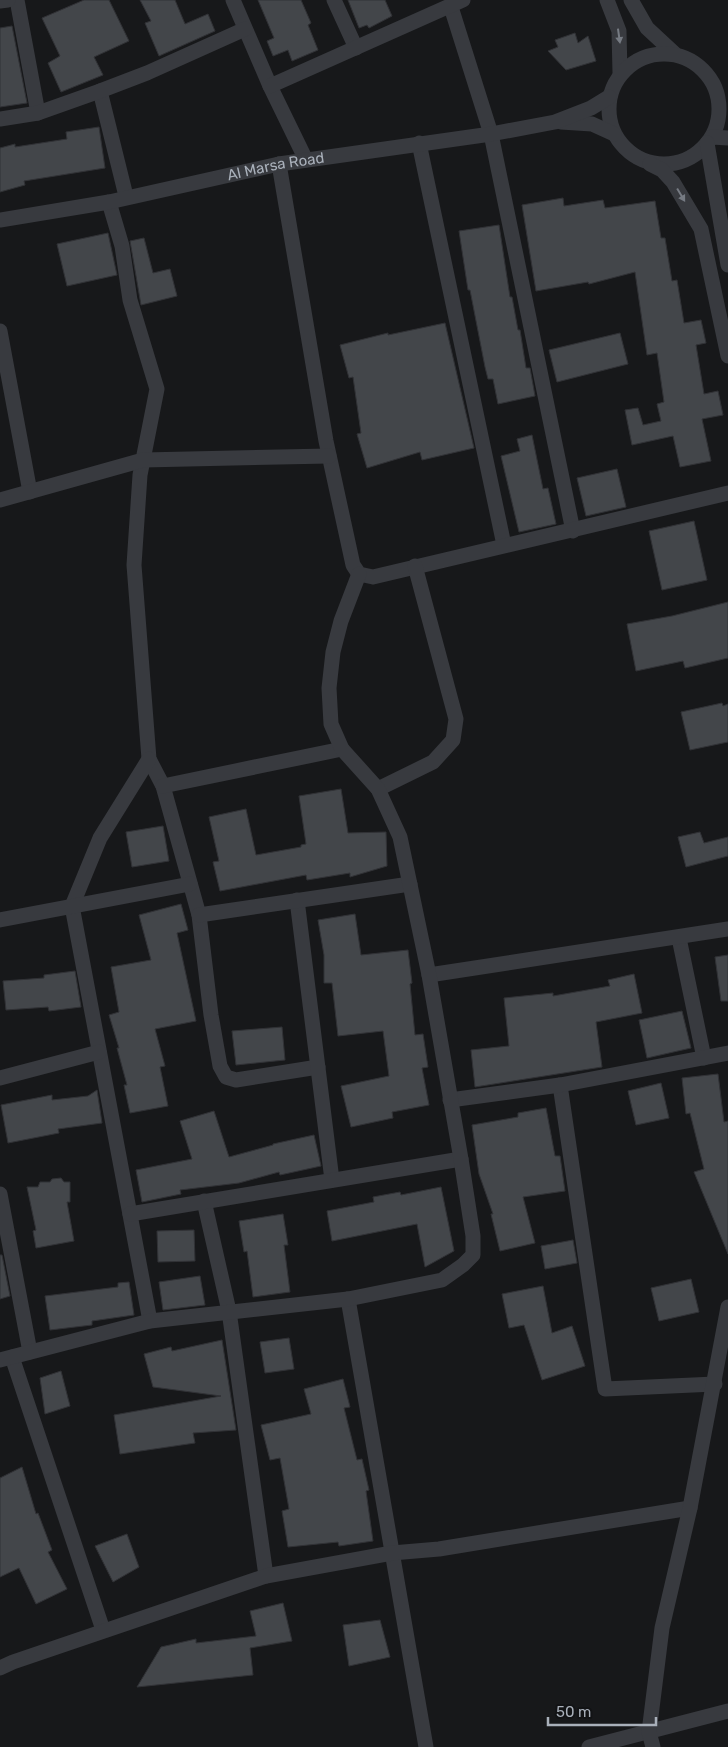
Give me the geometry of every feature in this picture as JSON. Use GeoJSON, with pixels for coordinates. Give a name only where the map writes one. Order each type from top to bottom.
{"type":"FeatureCollection","features":[{"type":"Feature","properties":{"kind":"street"},"geometry":{"type":"LineString","coordinates":[[0,2],[8,0]]}},
{"type":"Feature","properties":{"kind":"street"},"geometry":{"type":"LineString","coordinates":[[17,0],[38,113]]}},
{"type":"Feature","properties":{"kind":"street"},"geometry":{"type":"LineString","coordinates":[[233,0],[270,86],[306,160]]}},
{"type":"Feature","properties":{"kind":"street"},"geometry":{"type":"LineString","coordinates":[[334,0],[356,48]]}},
{"type":"Feature","properties":{"kind":"street"},"geometry":{"type":"LineString","coordinates":[[607,0],[619,31],[620,73]]}},
{"type":"Feature","properties":{"kind":"street"},"geometry":{"type":"LineString","coordinates":[[631,0],[647,28],[675,54],[690,60],[702,69],[723,99],[717,124],[710,140],[690,158],[669,164],[647,162]]}},
{"type":"Feature","properties":{"kind":"street"},"geometry":{"type":"LineString","coordinates":[[270,86],[457,3],[491,134],[573,531]]}},
{"type":"Feature","properties":{"kind":"street"},"geometry":{"type":"LineString","coordinates":[[0,119],[38,113],[100,91],[147,73],[245,29]]}},
{"type":"Feature","properties":{"kind":"street"},"geometry":{"type":"LineString","coordinates":[[675,54],[655,54],[636,60],[620,73],[612,88],[608,105],[609,122],[614,134],[630,153],[662,170],[673,182],[701,229],[728,356]]}},
{"type":"Feature","properties":{"kind":"street"},"geometry":{"type":"LineString","coordinates":[[100,91],[126,196]]}},
{"type":"Feature","properties":{"kind":"street","name":"Al Marsa Road"},"geometry":{"type":"LineString","coordinates":[[0,220],[109,202],[126,196],[279,164],[419,142],[491,134],[555,122],[591,108],[610,97]]}},
{"type":"Feature","properties":{"kind":"street","name":"Al Marsa Road"},"geometry":{"type":"LineString","coordinates":[[555,122],[592,124],[614,134]]}},
{"type":"Feature","properties":{"kind":"street"},"geometry":{"type":"LineString","coordinates":[[710,140],[728,138]]}},
{"type":"Feature","properties":{"kind":"street"},"geometry":{"type":"LineString","coordinates":[[710,140],[728,266]]}},
{"type":"Feature","properties":{"kind":"street"},"geometry":{"type":"LineString","coordinates":[[419,142],[504,545]]}},
{"type":"Feature","properties":{"kind":"street"},"geometry":{"type":"LineString","coordinates":[[279,164],[329,456],[353,565],[360,574],[373,577],[728,493]]}},
{"type":"Feature","properties":{"kind":"street"},"geometry":{"type":"LineString","coordinates":[[109,202],[122,246],[130,300],[157,389],[140,475],[134,565],[150,759],[163,786],[199,915],[211,1015],[220,1066],[226,1077],[236,1080],[318,1067]]}},
{"type":"Feature","properties":{"kind":"street"},"geometry":{"type":"LineString","coordinates":[[0,331],[30,492]]}},
{"type":"Feature","properties":{"kind":"street"},"geometry":{"type":"LineString","coordinates":[[0,500],[143,460],[329,456]]}},
{"type":"Feature","properties":{"kind":"street"},"geometry":{"type":"LineString","coordinates":[[378,789],[433,762],[453,740],[456,719],[415,566]]}},
{"type":"Feature","properties":{"kind":"street"},"geometry":{"type":"LineString","coordinates":[[103,1630],[6,1359],[150,1321],[348,1299],[442,1280],[464,1265],[473,1254],[461,1159],[429,975],[400,837],[378,789],[342,749],[331,724],[329,688],[333,652],[341,621],[360,574]]}},
{"type":"Feature","properties":{"kind":"street"},"geometry":{"type":"LineString","coordinates":[[163,786],[342,749]]}},
{"type":"Feature","properties":{"kind":"street"},"geometry":{"type":"LineString","coordinates":[[150,759],[100,838],[72,906],[150,1321]]}},
{"type":"Feature","properties":{"kind":"street"},"geometry":{"type":"LineString","coordinates":[[0,920],[190,884]]}},
{"type":"Feature","properties":{"kind":"street"},"geometry":{"type":"LineString","coordinates":[[199,915],[410,884]]}},
{"type":"Feature","properties":{"kind":"street"},"geometry":{"type":"LineString","coordinates":[[297,900],[332,1180]]}},
{"type":"Feature","properties":{"kind":"street"},"geometry":{"type":"LineString","coordinates":[[429,975],[728,929]]}},
{"type":"Feature","properties":{"kind":"street"},"geometry":{"type":"LineString","coordinates":[[679,938],[704,1058]]}},
{"type":"Feature","properties":{"kind":"street"},"geometry":{"type":"LineString","coordinates":[[0,1078],[99,1052]]}},
{"type":"Feature","properties":{"kind":"street"},"geometry":{"type":"LineString","coordinates":[[450,1100],[560,1085],[728,1053]]}},
{"type":"Feature","properties":{"kind":"street"},"geometry":{"type":"LineString","coordinates":[[560,1085],[605,1389],[715,1384]]}},
{"type":"Feature","properties":{"kind":"street"},"geometry":{"type":"LineString","coordinates":[[130,1214],[461,1159]]}},
{"type":"Feature","properties":{"kind":"street"},"geometry":{"type":"LineString","coordinates":[[0,1194],[30,1352]]}},
{"type":"Feature","properties":{"kind":"street"},"geometry":{"type":"LineString","coordinates":[[204,1201],[229,1311],[266,1576]]}},
{"type":"Feature","properties":{"kind":"street"},"geometry":{"type":"LineString","coordinates":[[348,1299],[426,1747]]}},
{"type":"Feature","properties":{"kind":"street"},"geometry":{"type":"LineString","coordinates":[[653,1747],[649,1732],[662,1628],[690,1508],[715,1384],[728,1307]]}},
{"type":"Feature","properties":{"kind":"street"},"geometry":{"type":"LineString","coordinates":[[0,1668],[103,1630],[266,1576],[392,1553],[439,1549],[690,1508]]}},
{"type":"Feature","properties":{"kind":"street"},"geometry":{"type":"LineString","coordinates":[[589,1747],[728,1711]]}},
{"type":"Feature","properties":{"kind":"building"},"geometry":{"type":"Polygon","coordinates":[[[84,0],[109,0],[129,41],[94,57],[103,75],[61,92],[48,63],[60,56],[42,18],[84,0]]]}},
{"type":"Feature","properties":{"kind":"building"},"geometry":{"type":"Polygon","coordinates":[[[140,0],[175,0],[185,24],[208,14],[215,31],[159,56],[145,23],[151,21],[140,0]]]}},
{"type":"Feature","properties":{"kind":"building"},"geometry":{"type":"Polygon","coordinates":[[[258,0],[301,0],[311,23],[308,25],[318,50],[292,61],[288,50],[273,56],[267,41],[274,38],[258,0]]]}},
{"type":"Feature","properties":{"kind":"building"},"geometry":{"type":"Polygon","coordinates":[[[348,0],[385,0],[392,16],[369,28],[367,25],[359,28],[348,0]]]}},
{"type":"Feature","properties":{"kind":"building"},"geometry":{"type":"Polygon","coordinates":[[[12,26],[27,103],[0,107],[0,28],[12,26]]]}},
{"type":"Feature","properties":{"kind":"building"},"geometry":{"type":"Polygon","coordinates":[[[575,33],[578,43],[588,36],[596,61],[566,70],[548,51],[558,47],[555,40],[575,33]]]}},
{"type":"Feature","properties":{"kind":"building"},"geometry":{"type":"Polygon","coordinates":[[[99,127],[105,168],[24,181],[25,185],[0,192],[0,148],[15,144],[15,147],[67,139],[66,132],[99,127]]]}},
{"type":"Feature","properties":{"kind":"building"},"geometry":{"type":"Polygon","coordinates":[[[563,198],[564,206],[603,200],[605,208],[655,201],[661,238],[665,238],[672,281],[677,280],[684,323],[701,320],[706,343],[696,345],[704,394],[718,391],[723,415],[702,419],[711,461],[680,467],[673,436],[632,445],[625,410],[638,408],[643,425],[661,421],[657,404],[664,402],[657,353],[647,355],[635,272],[589,284],[588,282],[536,291],[522,205],[563,198]]]}},
{"type":"Feature","properties":{"kind":"building"},"geometry":{"type":"Polygon","coordinates":[[[499,225],[510,297],[512,297],[518,330],[520,330],[526,368],[530,368],[535,396],[498,404],[493,379],[488,379],[485,367],[470,290],[468,290],[459,231],[499,225]]]}},
{"type":"Feature","properties":{"kind":"building"},"geometry":{"type":"Polygon","coordinates":[[[108,233],[117,275],[67,286],[57,244],[108,233]]]}},
{"type":"Feature","properties":{"kind":"building"},"geometry":{"type":"Polygon","coordinates":[[[144,238],[153,273],[170,269],[177,296],[141,305],[130,241],[144,238]]]}},
{"type":"Feature","properties":{"kind":"building"},"geometry":{"type":"Polygon","coordinates":[[[445,323],[474,448],[422,460],[420,452],[367,468],[357,434],[361,433],[353,377],[349,378],[340,345],[388,333],[388,335],[445,323]]]}},
{"type":"Feature","properties":{"kind":"building"},"geometry":{"type":"Polygon","coordinates":[[[620,333],[628,364],[557,382],[549,350],[620,333]]]}},
{"type":"Feature","properties":{"kind":"building"},"geometry":{"type":"Polygon","coordinates":[[[532,435],[543,489],[548,488],[556,524],[519,532],[501,456],[520,451],[517,439],[532,435]]]}},
{"type":"Feature","properties":{"kind":"building"},"geometry":{"type":"Polygon","coordinates":[[[617,469],[626,507],[586,516],[577,478],[617,469]]]}},
{"type":"Feature","properties":{"kind":"building"},"geometry":{"type":"Polygon","coordinates":[[[694,521],[707,580],[662,590],[649,531],[694,521]]]}},
{"type":"Feature","properties":{"kind":"building"},"geometry":{"type":"Polygon","coordinates":[[[728,602],[728,658],[685,668],[683,661],[636,671],[627,624],[672,616],[728,602]]]}},
{"type":"Feature","properties":{"kind":"building"},"geometry":{"type":"Polygon","coordinates":[[[722,703],[723,706],[728,704],[728,742],[690,750],[681,712],[722,703]]]}},
{"type":"Feature","properties":{"kind":"building"},"geometry":{"type":"Polygon","coordinates":[[[341,789],[348,833],[386,832],[387,866],[350,877],[350,873],[307,880],[306,875],[220,891],[213,862],[219,861],[209,817],[246,809],[256,855],[301,847],[301,845],[306,844],[299,796],[341,789]]]}},
{"type":"Feature","properties":{"kind":"building"},"geometry":{"type":"Polygon","coordinates":[[[163,826],[169,861],[132,867],[126,832],[163,826]]]}},
{"type":"Feature","properties":{"kind":"building"},"geometry":{"type":"Polygon","coordinates":[[[700,832],[704,843],[728,837],[728,856],[686,867],[678,837],[700,832]]]}},
{"type":"Feature","properties":{"kind":"building"},"geometry":{"type":"Polygon","coordinates":[[[181,904],[188,930],[177,933],[196,1021],[155,1029],[165,1066],[160,1067],[168,1106],[130,1113],[124,1085],[127,1085],[109,1015],[119,1012],[111,967],[151,960],[139,915],[181,904]]]}},
{"type":"Feature","properties":{"kind":"building"},"geometry":{"type":"Polygon","coordinates":[[[355,914],[361,955],[408,950],[415,1035],[423,1034],[428,1067],[422,1068],[429,1105],[392,1112],[393,1118],[351,1127],[341,1086],[389,1076],[383,1031],[338,1036],[332,983],[324,983],[324,955],[318,920],[355,914]]]}},
{"type":"Feature","properties":{"kind":"building"},"geometry":{"type":"Polygon","coordinates":[[[728,955],[728,1001],[721,1001],[715,957],[728,955]]]}},
{"type":"Feature","properties":{"kind":"building"},"geometry":{"type":"Polygon","coordinates":[[[75,971],[81,1007],[49,1011],[48,1007],[6,1010],[3,981],[44,978],[44,975],[75,971]]]}},
{"type":"Feature","properties":{"kind":"building"},"geometry":{"type":"Polygon","coordinates":[[[634,974],[642,1013],[596,1022],[602,1067],[475,1087],[471,1050],[509,1046],[504,998],[553,993],[553,996],[610,986],[608,980],[634,974]]]}},
{"type":"Feature","properties":{"kind":"building"},"geometry":{"type":"Polygon","coordinates":[[[682,1011],[691,1048],[647,1058],[639,1020],[682,1011]]]}},
{"type":"Feature","properties":{"kind":"building"},"geometry":{"type":"Polygon","coordinates":[[[282,1027],[285,1060],[236,1065],[232,1031],[282,1027]]]}},
{"type":"Feature","properties":{"kind":"building"},"geometry":{"type":"Polygon","coordinates":[[[718,1074],[724,1122],[728,1121],[728,1254],[694,1172],[704,1169],[690,1113],[686,1114],[682,1078],[718,1074]]]}},
{"type":"Feature","properties":{"kind":"building"},"geometry":{"type":"Polygon","coordinates":[[[661,1083],[669,1118],[636,1125],[628,1091],[661,1083]]]}},
{"type":"Feature","properties":{"kind":"building"},"geometry":{"type":"Polygon","coordinates":[[[97,1090],[102,1123],[58,1129],[59,1133],[8,1143],[1,1105],[52,1095],[52,1100],[88,1096],[97,1090]]]}},
{"type":"Feature","properties":{"kind":"building"},"geometry":{"type":"Polygon","coordinates":[[[546,1108],[555,1156],[560,1156],[565,1191],[523,1197],[535,1243],[500,1251],[491,1214],[493,1214],[479,1174],[472,1125],[518,1117],[518,1113],[546,1108]]]}},
{"type":"Feature","properties":{"kind":"building"},"geometry":{"type":"Polygon","coordinates":[[[214,1111],[229,1157],[273,1144],[314,1135],[321,1166],[280,1175],[279,1172],[239,1183],[180,1190],[181,1194],[142,1202],[136,1170],[192,1159],[180,1121],[214,1111]]]}},
{"type":"Feature","properties":{"kind":"building"},"geometry":{"type":"Polygon","coordinates":[[[61,1178],[64,1182],[70,1182],[70,1202],[67,1202],[74,1241],[36,1248],[33,1231],[36,1230],[27,1187],[38,1187],[40,1182],[50,1182],[52,1179],[61,1178]]]}},
{"type":"Feature","properties":{"kind":"building"},"geometry":{"type":"Polygon","coordinates":[[[441,1187],[454,1251],[425,1267],[417,1224],[332,1241],[327,1211],[374,1202],[373,1197],[400,1192],[401,1195],[441,1187]]]}},
{"type":"Feature","properties":{"kind":"building"},"geometry":{"type":"Polygon","coordinates":[[[283,1214],[288,1245],[284,1245],[290,1292],[253,1297],[247,1251],[244,1252],[239,1221],[283,1214]]]}},
{"type":"Feature","properties":{"kind":"building"},"geometry":{"type":"Polygon","coordinates":[[[194,1230],[195,1261],[158,1262],[157,1231],[194,1230]]]}},
{"type":"Feature","properties":{"kind":"building"},"geometry":{"type":"Polygon","coordinates":[[[573,1240],[577,1263],[545,1269],[541,1246],[573,1240]]]}},
{"type":"Feature","properties":{"kind":"building"},"geometry":{"type":"Polygon","coordinates":[[[0,1255],[2,1255],[10,1296],[0,1299],[0,1255]]]}},
{"type":"Feature","properties":{"kind":"building"},"geometry":{"type":"Polygon","coordinates":[[[200,1276],[205,1305],[163,1310],[159,1282],[200,1276]]]}},
{"type":"Feature","properties":{"kind":"building"},"geometry":{"type":"Polygon","coordinates":[[[691,1279],[699,1312],[659,1321],[651,1288],[691,1279]]]}},
{"type":"Feature","properties":{"kind":"building"},"geometry":{"type":"Polygon","coordinates":[[[129,1282],[134,1315],[92,1321],[92,1325],[50,1330],[45,1296],[118,1287],[118,1283],[129,1282]]]}},
{"type":"Feature","properties":{"kind":"building"},"geometry":{"type":"Polygon","coordinates":[[[543,1286],[552,1333],[572,1326],[585,1366],[542,1380],[524,1325],[509,1328],[502,1294],[543,1286]]]}},
{"type":"Feature","properties":{"kind":"building"},"geometry":{"type":"Polygon","coordinates":[[[289,1338],[294,1369],[265,1373],[260,1342],[289,1338]]]}},
{"type":"Feature","properties":{"kind":"building"},"geometry":{"type":"Polygon","coordinates":[[[222,1340],[236,1430],[193,1433],[195,1443],[120,1454],[114,1415],[221,1396],[153,1387],[144,1354],[171,1347],[172,1351],[222,1340]]]}},
{"type":"Feature","properties":{"kind":"building"},"geometry":{"type":"Polygon","coordinates":[[[61,1371],[70,1406],[45,1414],[40,1378],[61,1371]]]}},
{"type":"Feature","properties":{"kind":"building"},"geometry":{"type":"Polygon","coordinates":[[[343,1379],[350,1407],[344,1408],[357,1460],[362,1459],[369,1490],[366,1491],[373,1541],[339,1546],[338,1542],[288,1547],[282,1511],[289,1509],[280,1458],[270,1460],[261,1425],[311,1414],[304,1389],[343,1379]]]}},
{"type":"Feature","properties":{"kind":"building"},"geometry":{"type":"Polygon","coordinates":[[[22,1467],[36,1514],[38,1513],[52,1550],[48,1552],[67,1589],[36,1604],[19,1568],[0,1577],[0,1478],[22,1467]]]}},
{"type":"Feature","properties":{"kind":"building"},"geometry":{"type":"Polygon","coordinates":[[[127,1534],[139,1567],[113,1582],[95,1546],[127,1534]]]}},
{"type":"Feature","properties":{"kind":"building"},"geometry":{"type":"Polygon","coordinates":[[[283,1603],[292,1641],[250,1648],[253,1675],[137,1687],[161,1647],[196,1639],[196,1643],[256,1636],[250,1611],[283,1603]]]}},
{"type":"Feature","properties":{"kind":"building"},"geometry":{"type":"Polygon","coordinates":[[[380,1620],[390,1657],[349,1666],[343,1625],[380,1620]]]}}]}
